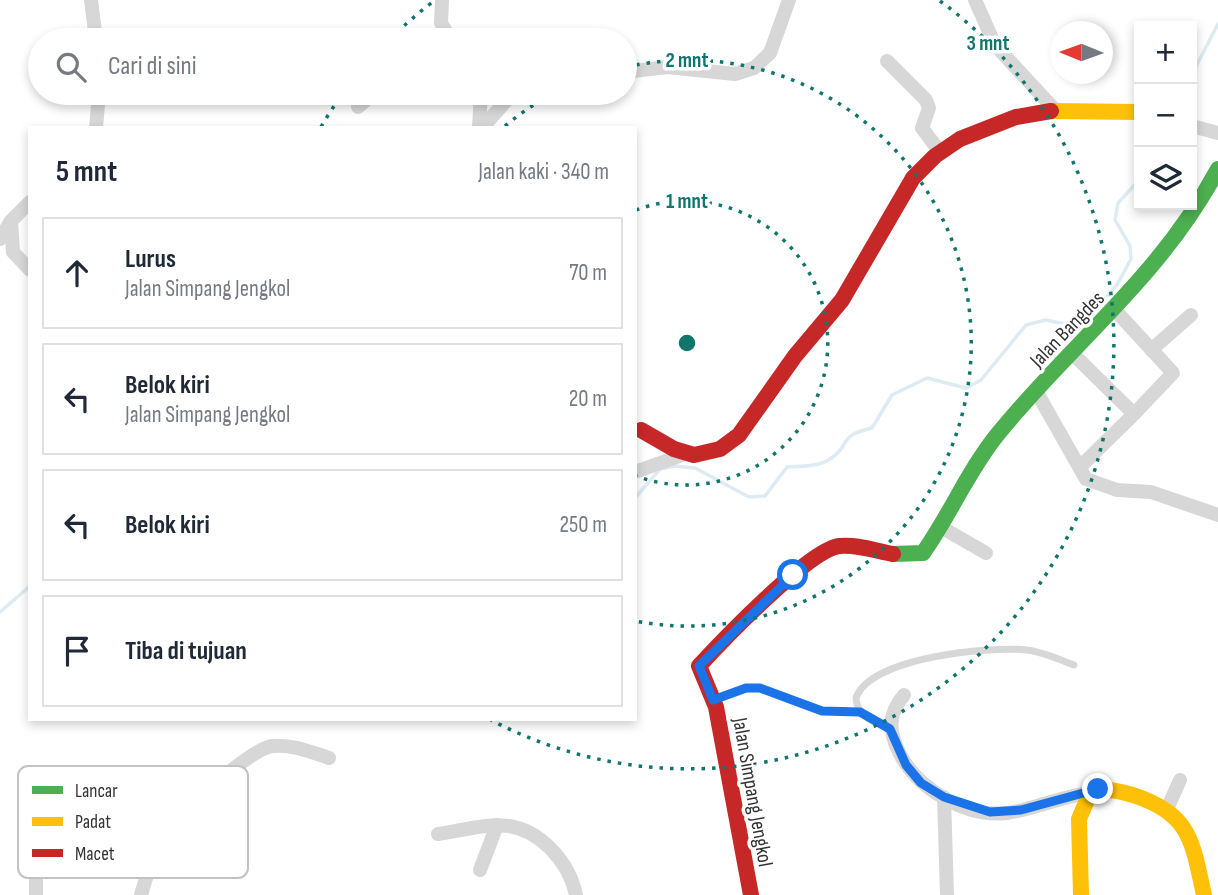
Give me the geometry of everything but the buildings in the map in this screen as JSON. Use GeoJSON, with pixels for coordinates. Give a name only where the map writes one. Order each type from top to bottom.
{"type":"FeatureCollection","features":[{"type":"Feature","properties":{"kind":"street"},"geometry":{"type":"LineString","coordinates":[[91,0],[94,28]]}},
{"type":"Feature","properties":{"kind":"street"},"geometry":{"type":"LineString","coordinates":[[442,0],[441,23],[443,28]]}},
{"type":"Feature","properties":{"kind":"street"},"geometry":{"type":"LineString","coordinates":[[637,71],[667,67],[735,74],[754,68],[770,53],[789,0]]}},
{"type":"Feature","properties":{"kind":"street"},"geometry":{"type":"LineString","coordinates":[[975,0],[995,46],[1055,110]]}},
{"type":"Feature","properties":{"kind":"street"},"geometry":{"type":"LineString","coordinates":[[887,61],[926,100],[929,108],[922,128],[929,142],[940,152]]}},
{"type":"Feature","properties":{"kind":"street"},"geometry":{"type":"LineString","coordinates":[[96,126],[98,105]]}},
{"type":"Feature","properties":{"kind":"street"},"geometry":{"type":"LineString","coordinates":[[481,105],[481,126]]}},
{"type":"Feature","properties":{"kind":"street"},"geometry":{"type":"LineString","coordinates":[[483,126],[502,105]]}},
{"type":"Feature","properties":{"kind":"street"},"geometry":{"type":"LineString","coordinates":[[637,471],[685,454],[703,455],[720,449],[747,426],[795,356],[842,300],[913,178],[940,152],[985,126],[1018,116],[1055,110],[1134,113]]}},
{"type":"Feature","properties":{"kind":"street"},"geometry":{"type":"LineString","coordinates":[[1197,127],[1218,133]]}},
{"type":"Feature","properties":{"kind":"street","name":"Jalan Bangdes"},"geometry":{"type":"LineString","coordinates":[[1218,169],[1192,215],[1115,310],[1036,391],[1086,478],[1100,486],[1151,492],[1218,515]]}},
{"type":"Feature","properties":{"kind":"street"},"geometry":{"type":"LineString","coordinates":[[0,239],[11,221],[28,204]]}},
{"type":"Feature","properties":{"kind":"street"},"geometry":{"type":"LineString","coordinates":[[11,221],[13,252],[28,268]]}},
{"type":"Feature","properties":{"kind":"street"},"geometry":{"type":"LineString","coordinates":[[1080,467],[1173,373],[1115,310]]}},
{"type":"Feature","properties":{"kind":"street"},"geometry":{"type":"LineString","coordinates":[[1151,350],[1191,315]]}},
{"type":"Feature","properties":{"kind":"street"},"geometry":{"type":"LineString","coordinates":[[1073,354],[1134,414]]}},
{"type":"Feature","properties":{"kind":"street","name":"Jalan Simpang Jengkol"},"geometry":{"type":"LineString","coordinates":[[751,895],[713,700],[699,666],[817,557],[834,546],[912,556],[923,553],[974,464],[1036,391]]}},
{"type":"Feature","properties":{"kind":"street"},"geometry":{"type":"LineString","coordinates":[[641,430],[685,454]]}},
{"type":"Feature","properties":{"kind":"street"},"geometry":{"type":"LineString","coordinates":[[939,526],[986,554]]}},
{"type":"Feature","properties":{"kind":"street"},"geometry":{"type":"LineString","coordinates":[[904,695],[893,711],[890,729],[914,776],[944,797],[973,808],[999,813],[1098,789],[1119,791],[1168,807],[1185,825],[1204,895]]}},
{"type":"Feature","properties":{"kind":"street"},"geometry":{"type":"LineString","coordinates":[[238,766],[250,755],[269,746],[281,746],[330,758]]}},
{"type":"Feature","properties":{"kind":"street"},"geometry":{"type":"LineString","coordinates":[[1168,807],[1181,780]]}},
{"type":"Feature","properties":{"kind":"street"},"geometry":{"type":"LineString","coordinates":[[1081,895],[1079,819],[1090,793]]}},
{"type":"Feature","properties":{"kind":"street"},"geometry":{"type":"LineString","coordinates":[[944,797],[947,895]]}},
{"type":"Feature","properties":{"kind":"street"},"geometry":{"type":"LineString","coordinates":[[480,870],[497,825]]}},
{"type":"Feature","properties":{"kind":"street"},"geometry":{"type":"LineString","coordinates":[[438,834],[497,825],[523,827],[538,836],[562,860],[576,895]]}},
{"type":"Feature","properties":{"kind":"street"},"geometry":{"type":"LineString","coordinates":[[141,895],[146,878]]}},
{"type":"Feature","properties":{"kind":"lane"},"geometry":{"type":"LineString","coordinates":[[860,712],[856,698],[863,685],[894,667],[923,659],[1022,649],[1041,652],[1074,665]]}},
{"type":"Feature","properties":{"kind":"lane"},"geometry":{"type":"LineString","coordinates":[[713,700],[746,688],[760,688],[822,711],[860,712],[890,729]]}},
{"type":"Feature","properties":{"kind":"waterway"},"geometry":{"type":"LineString","coordinates":[[1197,64],[1218,24]]}},
{"type":"Feature","properties":{"kind":"waterway"},"geometry":{"type":"LineString","coordinates":[[637,496],[660,469],[675,466],[695,468],[749,497],[765,496],[787,467],[825,462],[837,454],[853,434],[872,428],[892,395],[927,378],[966,388],[981,380],[1026,325],[1046,320],[1069,325],[1089,316],[1117,285],[1131,259],[1130,246],[1115,220],[1118,203],[1134,185]]}},
{"type":"Feature","properties":{"kind":"waterway"},"geometry":{"type":"LineString","coordinates":[[0,612],[28,588]]}},
{"type":"Feature","properties":{"kind":"traffic: fast"},"geometry":{"type":"LineString","coordinates":[[893,554],[923,553],[997,435],[1142,277],[1169,244],[1218,169]]}},
{"type":"Feature","properties":{"kind":"traffic: slow"},"geometry":{"type":"LineString","coordinates":[[1051,111],[1134,112]]}},
{"type":"Feature","properties":{"kind":"traffic: slow"},"geometry":{"type":"LineString","coordinates":[[1081,895],[1079,819],[1090,793],[1106,790],[1133,795],[1152,803],[1178,821],[1192,845],[1204,895]]}},
{"type":"Feature","properties":{"kind":"traffic: jam"},"geometry":{"type":"LineString","coordinates":[[641,430],[674,449],[694,455],[720,449],[739,435],[795,356],[842,300],[913,178],[935,156],[960,139],[1016,117],[1051,111]]}},
{"type":"Feature","properties":{"kind":"traffic: jam"},"geometry":{"type":"LineString","coordinates":[[751,895],[716,707],[699,666],[766,598],[825,551],[846,546],[893,554]]}},
{"type":"Feature","properties":{"kind":"route"},"geometry":{"type":"LineString","coordinates":[[793,575],[779,591],[710,652],[699,666],[713,700],[746,688],[760,688],[822,711],[860,712],[875,723],[890,729],[906,765],[921,783],[944,797],[990,812],[1008,813],[1098,789]]}}]}
